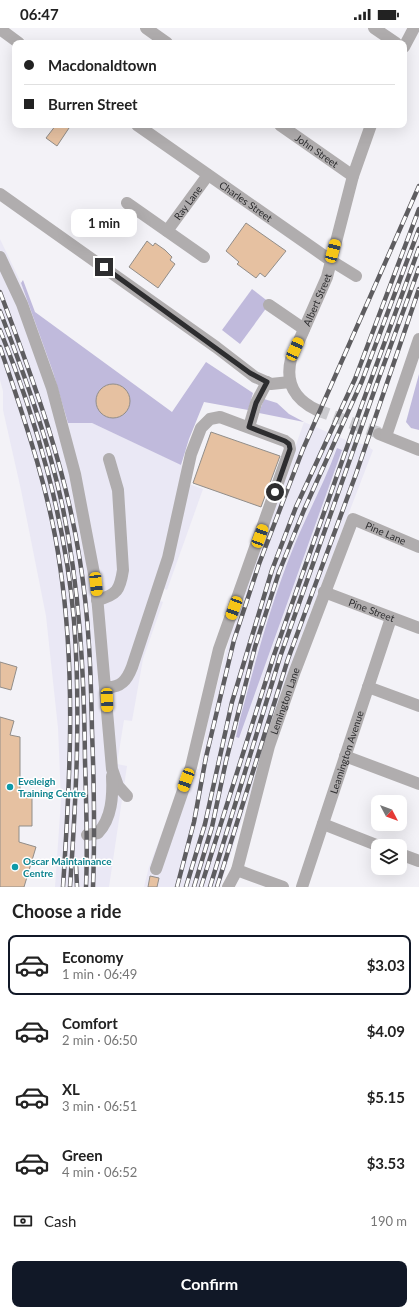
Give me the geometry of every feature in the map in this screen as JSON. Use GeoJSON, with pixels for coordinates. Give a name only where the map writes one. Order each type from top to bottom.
{"type":"FeatureCollection","features":[{"type":"Feature","properties":{"kind":"street"},"geometry":{"type":"LineString","coordinates":[[146,28],[163,40]]}},
{"type":"Feature","properties":{"kind":"street"},"geometry":{"type":"LineString","coordinates":[[374,28],[392,40]]}},
{"type":"Feature","properties":{"kind":"street"},"geometry":{"type":"LineString","coordinates":[[407,41],[414,28]]}},
{"type":"Feature","properties":{"kind":"street"},"geometry":{"type":"LineString","coordinates":[[0,29],[15,40]]}},
{"type":"Feature","properties":{"kind":"street","name":"Charles Street"},"geometry":{"type":"LineString","coordinates":[[141,128],[330,260],[356,276]]}},
{"type":"Feature","properties":{"kind":"street","name":"John Street"},"geometry":{"type":"LineString","coordinates":[[284,128],[353,176]]}},
{"type":"Feature","properties":{"kind":"street","name":"Albert Street"},"geometry":{"type":"LineString","coordinates":[[290,382],[289,366],[291,359],[327,277],[330,260],[353,176],[370,128]]}},
{"type":"Feature","properties":{"kind":"street","name":"Ray Lane"},"geometry":{"type":"LineString","coordinates":[[167,231],[208,175]]}},
{"type":"Feature","properties":{"kind":"street"},"geometry":{"type":"LineString","coordinates":[[0,194],[216,347],[250,373],[273,384],[290,382],[301,400],[317,410]]}},
{"type":"Feature","properties":{"kind":"street"},"geometry":{"type":"LineString","coordinates":[[128,203],[204,257]]}},
{"type":"Feature","properties":{"kind":"street"},"geometry":{"type":"LineString","coordinates":[[0,257],[22,304],[52,388],[75,474],[97,600],[106,687],[108,739],[112,769],[113,797],[110,810],[98,833],[87,835]]}},
{"type":"Feature","properties":{"kind":"street"},"geometry":{"type":"LineString","coordinates":[[269,305],[304,329]]}},
{"type":"Feature","properties":{"kind":"street"},"geometry":{"type":"LineString","coordinates":[[419,339],[415,364],[383,435],[419,450]]}},
{"type":"Feature","properties":{"kind":"street"},"geometry":{"type":"LineString","coordinates":[[249,427],[256,403],[267,382]]}},
{"type":"Feature","properties":{"kind":"street"},"geometry":{"type":"LineString","coordinates":[[106,687],[114,688],[123,683],[128,678],[132,668],[168,558],[186,474],[201,428],[210,419],[220,417],[285,441],[289,444],[290,449],[219,649],[191,767],[156,869]]}},
{"type":"Feature","properties":{"kind":"street"},"geometry":{"type":"LineString","coordinates":[[97,600],[112,596],[116,592],[121,582],[123,570],[118,490],[108,459]]}},
{"type":"Feature","properties":{"kind":"street","name":"Pine Lane"},"geometry":{"type":"LineString","coordinates":[[353,519],[419,547]]}},
{"type":"Feature","properties":{"kind":"street","name":"Lemington Lane"},"geometry":{"type":"LineString","coordinates":[[228,887],[237,870],[269,746],[324,592],[353,519]]}},
{"type":"Feature","properties":{"kind":"street","name":"Pine Street"},"geometry":{"type":"LineString","coordinates":[[324,592],[419,628]]}},
{"type":"Feature","properties":{"kind":"street","name":"Leamington Avenue"},"geometry":{"type":"LineString","coordinates":[[302,887],[391,618]]}},
{"type":"Feature","properties":{"kind":"street"},"geometry":{"type":"LineString","coordinates":[[368,687],[419,706]]}},
{"type":"Feature","properties":{"kind":"street"},"geometry":{"type":"LineString","coordinates":[[346,756],[419,784]]}},
{"type":"Feature","properties":{"kind":"street"},"geometry":{"type":"LineString","coordinates":[[112,769],[118,786],[127,796]]}},
{"type":"Feature","properties":{"kind":"street"},"geometry":{"type":"LineString","coordinates":[[322,824],[371,843]]}},
{"type":"Feature","properties":{"kind":"street"},"geometry":{"type":"LineString","coordinates":[[407,857],[419,861]]}},
{"type":"Feature","properties":{"kind":"street"},"geometry":{"type":"LineString","coordinates":[[237,870],[283,887]]}},
{"type":"Feature","properties":{"kind":"shaded area"},"geometry":{"type":"Polygon","coordinates":[[[0,239],[21,283],[53,372],[68,423],[92,423],[184,466],[189,484],[203,489],[167,590],[162,588],[158,600],[163,602],[143,659],[132,721],[124,720],[117,764],[127,766],[109,887],[55,887],[61,800],[58,728],[46,616],[21,490],[3,410],[3,391],[0,380],[0,239]]]}},
{"type":"Feature","properties":{"kind":"shaded area"},"geometry":{"type":"Polygon","coordinates":[[[23,280],[35,312],[172,412],[206,362],[253,393],[248,410],[204,402],[189,439],[181,465],[92,423],[68,423],[53,372],[21,283],[23,280]]]}},
{"type":"Feature","properties":{"kind":"shaded area"},"geometry":{"type":"Polygon","coordinates":[[[252,289],[270,303],[240,344],[222,330],[252,289]]]}},
{"type":"Feature","properties":{"kind":"shaded area"},"geometry":{"type":"Polygon","coordinates":[[[419,374],[419,430],[411,428],[406,422],[419,374]]]}},
{"type":"Feature","properties":{"kind":"shaded area"},"geometry":{"type":"Polygon","coordinates":[[[264,399],[277,403],[289,414],[304,422],[259,413],[264,399]]]}},
{"type":"Feature","properties":{"kind":"shaded area"},"geometry":{"type":"Polygon","coordinates":[[[304,422],[346,440],[370,446],[373,450],[301,638],[220,887],[144,887],[149,867],[187,766],[199,769],[209,715],[233,625],[304,422]]]}},
{"type":"Feature","properties":{"kind":"shaded area"},"geometry":{"type":"Polygon","coordinates":[[[337,448],[342,450],[239,738],[236,737],[257,656],[284,572],[297,538],[337,448]]]}},
{"type":"Feature","properties":{"kind":"building"},"geometry":{"type":"Polygon","coordinates":[[[54,128],[69,128],[57,146],[46,138],[54,128]]]}},
{"type":"Feature","properties":{"kind":"building"},"geometry":{"type":"Polygon","coordinates":[[[246,223],[286,251],[265,277],[260,273],[256,278],[237,264],[239,262],[226,251],[246,223]]]}},
{"type":"Feature","properties":{"kind":"building"},"geometry":{"type":"Polygon","coordinates":[[[147,241],[153,246],[155,243],[165,250],[172,257],[170,260],[175,264],[158,288],[129,267],[147,241]]]}},
{"type":"Feature","properties":{"kind":"building"},"geometry":{"type":"Polygon","coordinates":[[[110,384],[116,384],[120,385],[127,391],[130,401],[129,408],[123,415],[116,418],[110,418],[106,417],[99,411],[96,404],[96,398],[97,394],[103,387],[110,384]]]}},
{"type":"Feature","properties":{"kind":"building"},"geometry":{"type":"Polygon","coordinates":[[[211,432],[280,456],[261,507],[193,483],[211,432]]]}},
{"type":"Feature","properties":{"kind":"building"},"geometry":{"type":"Polygon","coordinates":[[[0,662],[17,667],[11,690],[0,687],[0,662]]]}},
{"type":"Feature","properties":{"kind":"building"},"geometry":{"type":"Polygon","coordinates":[[[0,717],[14,721],[10,735],[20,737],[20,794],[32,794],[32,826],[19,826],[19,842],[36,847],[24,887],[0,887],[0,717]]]}},
{"type":"Feature","properties":{"kind":"building"},"geometry":{"type":"Polygon","coordinates":[[[150,876],[159,878],[157,887],[148,887],[150,876]]]}},
{"type":"Feature","properties":{"kind":"tunnel"},"geometry":{"type":"LineString","coordinates":[[317,410],[379,433]]}},
{"type":"Feature","properties":{"kind":"railway"},"geometry":{"type":"LineString","coordinates":[[177,887],[194,822],[206,757],[234,640],[259,564],[303,449],[419,186]]}},
{"type":"Feature","properties":{"kind":"railway"},"geometry":{"type":"LineString","coordinates":[[186,887],[205,824],[232,702],[272,570],[296,507],[355,379],[419,209]]}},
{"type":"Feature","properties":{"kind":"railway"},"geometry":{"type":"LineString","coordinates":[[194,887],[212,827],[226,761],[255,647],[279,572],[304,510],[362,381],[419,229]]}},
{"type":"Feature","properties":{"kind":"railway"},"geometry":{"type":"LineString","coordinates":[[201,887],[274,655],[360,410],[419,248]]}},
{"type":"Feature","properties":{"kind":"railway"},"geometry":{"type":"LineString","coordinates":[[210,887],[280,657],[419,268]]}},
{"type":"Feature","properties":{"kind":"railway"},"geometry":{"type":"LineString","coordinates":[[217,887],[288,659],[356,474],[419,289]]}},
{"type":"Feature","properties":{"kind":"railway"},"geometry":{"type":"LineString","coordinates":[[0,292],[47,424],[66,492],[80,561],[86,603],[90,667],[94,809],[93,887]]}},
{"type":"Feature","properties":{"kind":"railway"},"geometry":{"type":"LineString","coordinates":[[0,311],[43,431],[50,455],[62,504],[73,568],[80,632],[84,696],[87,824],[86,887]]}},
{"type":"Feature","properties":{"kind":"railway"},"geometry":{"type":"LineString","coordinates":[[0,330],[38,436],[57,510],[70,584],[74,621],[77,688],[76,788],[70,887]]}},
{"type":"Feature","properties":{"kind":"railway"},"geometry":{"type":"LineString","coordinates":[[0,347],[27,428],[43,483],[56,538],[65,606],[70,686],[70,726],[68,807],[63,887]]}},
{"type":"Feature","properties":{"kind":"railway"},"geometry":{"type":"LineString","coordinates":[[76,865],[77,887]]}},
{"type":"Feature","properties":{"kind":"place","name":"Eveleigh Training Centre"},"geometry":{"type":"Point","coordinates":[10,787]}},
{"type":"Feature","properties":{"kind":"place","name":"Oscar Maintainance Centre"},"geometry":{"type":"Point","coordinates":[15,867]}},
{"type":"Feature","properties":{"kind":"route"},"geometry":{"type":"LineString","coordinates":[[104,267],[216,347],[255,377],[267,382],[256,403],[249,427],[289,444],[290,449],[275,492]]}}]}
